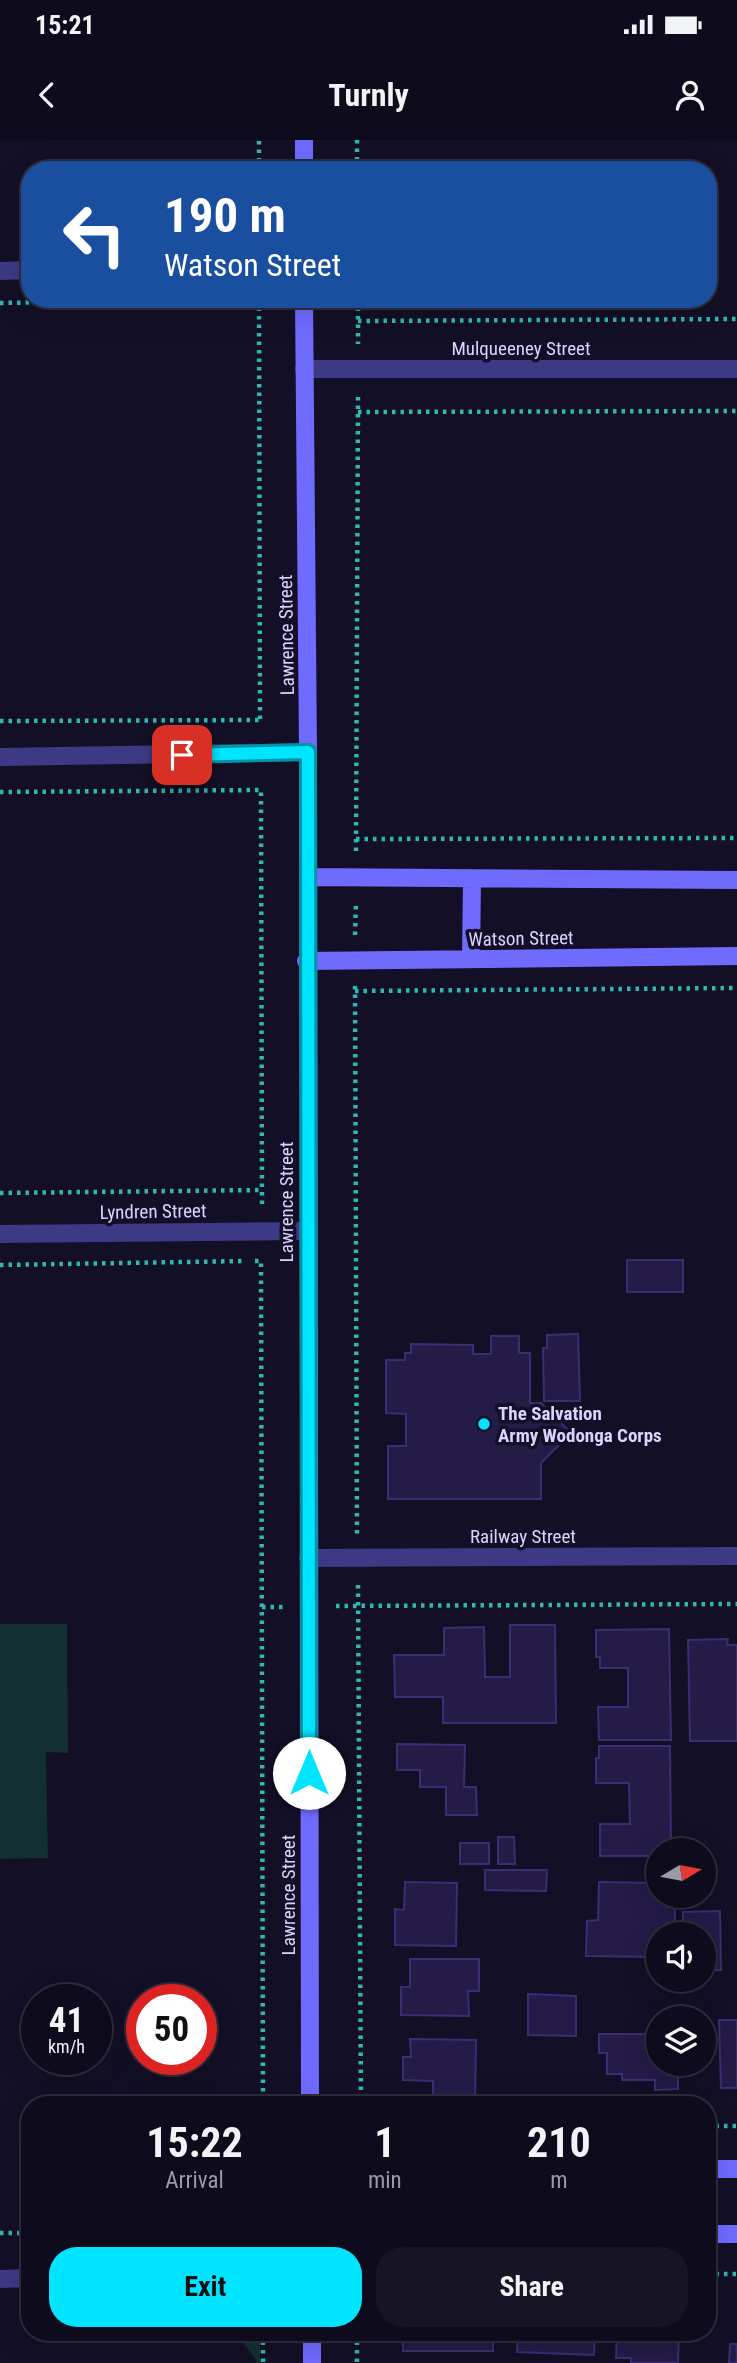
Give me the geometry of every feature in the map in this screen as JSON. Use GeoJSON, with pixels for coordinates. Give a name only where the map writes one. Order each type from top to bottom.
{"type":"FeatureCollection","features":[{"type":"Feature","properties":{"kind":"main road"},"geometry":{"type":"LineString","coordinates":[[304,140],[304,161]]}},
{"type":"Feature","properties":{"kind":"main road","name":"Lawrence Street"},"geometry":{"type":"LineString","coordinates":[[304,308],[308,752],[306,961],[310,2096]]}},
{"type":"Feature","properties":{"kind":"main road"},"geometry":{"type":"LineString","coordinates":[[308,877],[737,880]]}},
{"type":"Feature","properties":{"kind":"main road"},"geometry":{"type":"LineString","coordinates":[[471,959],[472,880]]}},
{"type":"Feature","properties":{"kind":"main road","name":"Watson Street"},"geometry":{"type":"LineString","coordinates":[[306,961],[737,956]]}},
{"type":"Feature","properties":{"kind":"main road"},"geometry":{"type":"LineString","coordinates":[[716,2169],[737,2169]]}},
{"type":"Feature","properties":{"kind":"main road"},"geometry":{"type":"LineString","coordinates":[[716,2234],[737,2234]]}},
{"type":"Feature","properties":{"kind":"main road"},"geometry":{"type":"LineString","coordinates":[[312,2341],[312,2363]]}},
{"type":"Feature","properties":{"kind":"street"},"geometry":{"type":"LineString","coordinates":[[0,271],[21,270]]}},
{"type":"Feature","properties":{"kind":"street","name":"Mulqueeney Street"},"geometry":{"type":"LineString","coordinates":[[304,369],[737,369]]}},
{"type":"Feature","properties":{"kind":"street"},"geometry":{"type":"LineString","coordinates":[[0,757],[308,752]]}},
{"type":"Feature","properties":{"kind":"street","name":"Lyndren Street"},"geometry":{"type":"LineString","coordinates":[[0,1234],[307,1231]]}},
{"type":"Feature","properties":{"kind":"street","name":"Railway Street"},"geometry":{"type":"LineString","coordinates":[[308,1558],[737,1556]]}},
{"type":"Feature","properties":{"kind":"street"},"geometry":{"type":"LineString","coordinates":[[0,2279],[21,2278]]}},
{"type":"Feature","properties":{"kind":"path"},"geometry":{"type":"LineString","coordinates":[[259,140],[259,161]]}},
{"type":"Feature","properties":{"kind":"path"},"geometry":{"type":"LineString","coordinates":[[357,140],[357,161]]}},
{"type":"Feature","properties":{"kind":"path"},"geometry":{"type":"LineString","coordinates":[[0,303],[21,303]]}},
{"type":"Feature","properties":{"kind":"path"},"geometry":{"type":"LineString","coordinates":[[259,308],[260,719]]}},
{"type":"Feature","properties":{"kind":"path"},"geometry":{"type":"LineString","coordinates":[[358,308],[354,960],[361,2096]]}},
{"type":"Feature","properties":{"kind":"path"},"geometry":{"type":"LineString","coordinates":[[358,321],[737,319]]}},
{"type":"Feature","properties":{"kind":"path"},"geometry":{"type":"LineString","coordinates":[[358,412],[737,411]]}},
{"type":"Feature","properties":{"kind":"path"},"geometry":{"type":"LineString","coordinates":[[0,792],[261,790],[262,1176],[262,1190],[0,1193]]}},
{"type":"Feature","properties":{"kind":"path"},"geometry":{"type":"LineString","coordinates":[[356,839],[737,838]]}},
{"type":"Feature","properties":{"kind":"path"},"geometry":{"type":"LineString","coordinates":[[355,991],[737,988]]}},
{"type":"Feature","properties":{"kind":"path"},"geometry":{"type":"LineString","coordinates":[[0,1265],[261,1261],[263,2096]]}},
{"type":"Feature","properties":{"kind":"path"},"geometry":{"type":"LineString","coordinates":[[358,1605],[737,1604]]}},
{"type":"Feature","properties":{"kind":"path"},"geometry":{"type":"LineString","coordinates":[[716,2126],[737,2126]]}},
{"type":"Feature","properties":{"kind":"path"},"geometry":{"type":"LineString","coordinates":[[0,2233],[21,2233]]}},
{"type":"Feature","properties":{"kind":"path"},"geometry":{"type":"LineString","coordinates":[[716,2274],[737,2274]]}},
{"type":"Feature","properties":{"kind":"path"},"geometry":{"type":"LineString","coordinates":[[263,2341],[263,2363]]}},
{"type":"Feature","properties":{"kind":"path"},"geometry":{"type":"LineString","coordinates":[[357,2341],[357,2363]]}},
{"type":"Feature","properties":{"kind":"green space"},"geometry":{"type":"Polygon","coordinates":[[[0,1624],[67,1624],[68,1753],[46,1752],[48,1858],[0,1859],[0,1624]]]}},
{"type":"Feature","properties":{"kind":"green space"},"geometry":{"type":"Polygon","coordinates":[[[240,2341],[260,2341],[260,2363],[257,2363],[240,2341]]]}},
{"type":"Feature","properties":{"kind":"building"},"geometry":{"type":"Polygon","coordinates":[[[627,1260],[683,1260],[683,1292],[627,1292],[627,1260]]]}},
{"type":"Feature","properties":{"kind":"building"},"geometry":{"type":"Polygon","coordinates":[[[578,1334],[580,1401],[544,1401],[543,1348],[547,1348],[547,1335],[578,1334]]]}},
{"type":"Feature","properties":{"kind":"building","name":"The Salvation Army Wodonga Corps"},"geometry":{"type":"Polygon","coordinates":[[[491,1336],[519,1336],[519,1353],[530,1353],[530,1403],[541,1403],[571,1433],[541,1463],[541,1499],[388,1499],[388,1446],[406,1446],[406,1414],[386,1413],[386,1360],[405,1360],[405,1353],[411,1353],[411,1344],[473,1345],[473,1354],[491,1354],[491,1336]]]}},
{"type":"Feature","properties":{"kind":"building"},"geometry":{"type":"Polygon","coordinates":[[[510,1625],[555,1625],[556,1723],[443,1723],[443,1697],[395,1697],[394,1655],[444,1655],[444,1628],[484,1627],[485,1677],[510,1677],[510,1625]]]}},
{"type":"Feature","properties":{"kind":"building"},"geometry":{"type":"Polygon","coordinates":[[[669,1629],[671,1740],[599,1740],[598,1707],[628,1707],[628,1668],[600,1668],[600,1657],[596,1657],[596,1630],[669,1629]]]}},
{"type":"Feature","properties":{"kind":"building"},"geometry":{"type":"Polygon","coordinates":[[[728,1639],[727,1645],[737,1645],[737,1741],[690,1741],[688,1640],[728,1639]]]}},
{"type":"Feature","properties":{"kind":"building"},"geometry":{"type":"Polygon","coordinates":[[[397,1744],[465,1745],[464,1787],[476,1787],[477,1815],[446,1815],[446,1787],[420,1787],[420,1770],[397,1770],[397,1744]]]}},
{"type":"Feature","properties":{"kind":"building"},"geometry":{"type":"Polygon","coordinates":[[[599,1746],[670,1746],[671,1838],[646,1838],[646,1856],[600,1856],[600,1824],[630,1824],[629,1783],[596,1783],[596,1758],[599,1758],[599,1746]]]}},
{"type":"Feature","properties":{"kind":"building"},"geometry":{"type":"Polygon","coordinates":[[[498,1837],[514,1837],[515,1864],[498,1864],[498,1837]]]}},
{"type":"Feature","properties":{"kind":"building"},"geometry":{"type":"Polygon","coordinates":[[[460,1843],[489,1843],[489,1864],[460,1864],[460,1843]]]}},
{"type":"Feature","properties":{"kind":"building"},"geometry":{"type":"Polygon","coordinates":[[[485,1870],[547,1870],[546,1891],[485,1890],[485,1870]]]}},
{"type":"Feature","properties":{"kind":"building"},"geometry":{"type":"Polygon","coordinates":[[[405,1882],[457,1883],[456,1946],[395,1945],[395,1909],[404,1910],[405,1882]]]}},
{"type":"Feature","properties":{"kind":"building"},"geometry":{"type":"Polygon","coordinates":[[[599,1882],[646,1883],[646,1908],[675,1908],[675,1922],[646,1922],[646,1957],[586,1956],[587,1921],[598,1920],[599,1882]]]}},
{"type":"Feature","properties":{"kind":"building"},"geometry":{"type":"Polygon","coordinates":[[[720,1911],[721,1970],[716,1970],[716,1922],[683,1922],[683,1912],[720,1911]]]}},
{"type":"Feature","properties":{"kind":"building"},"geometry":{"type":"Polygon","coordinates":[[[410,1959],[479,1959],[479,1991],[468,1991],[469,2016],[401,2015],[401,1987],[410,1987],[410,1959]]]}},
{"type":"Feature","properties":{"kind":"building"},"geometry":{"type":"Polygon","coordinates":[[[528,1994],[576,1996],[576,2036],[528,2035],[528,1994]]]}},
{"type":"Feature","properties":{"kind":"building"},"geometry":{"type":"Polygon","coordinates":[[[719,2020],[737,2020],[737,2088],[721,2088],[719,2020]]]}},
{"type":"Feature","properties":{"kind":"building"},"geometry":{"type":"Polygon","coordinates":[[[599,2034],[646,2034],[646,2076],[678,2076],[678,2089],[655,2090],[655,2080],[622,2080],[622,2074],[607,2074],[607,2053],[599,2053],[599,2034]]]}},
{"type":"Feature","properties":{"kind":"building"},"geometry":{"type":"Polygon","coordinates":[[[410,2039],[476,2040],[475,2096],[433,2096],[433,2081],[403,2080],[403,2057],[411,2057],[410,2039]]]}},
{"type":"Feature","properties":{"kind":"building"},"geometry":{"type":"Polygon","coordinates":[[[402,2341],[493,2341],[493,2351],[403,2351],[402,2341]]]}},
{"type":"Feature","properties":{"kind":"building"},"geometry":{"type":"Polygon","coordinates":[[[518,2341],[595,2341],[594,2355],[517,2352],[518,2341]]]}},
{"type":"Feature","properties":{"kind":"building"},"geometry":{"type":"Polygon","coordinates":[[[617,2341],[679,2341],[678,2363],[631,2363],[631,2358],[616,2358],[617,2341]]]}},
{"type":"Feature","properties":{"kind":"building"},"geometry":{"type":"Polygon","coordinates":[[[730,2344],[737,2344],[737,2363],[729,2363],[730,2344]]]}},
{"type":"Feature","properties":{"kind":"place","name":"The Salvation Army Wodonga Corps"},"geometry":{"type":"Point","coordinates":[484,1424]}},
{"type":"Feature","properties":{"kind":"route"},"geometry":{"type":"LineString","coordinates":[[182,755],[308,752],[306,1015],[309,1773]]}}]}
